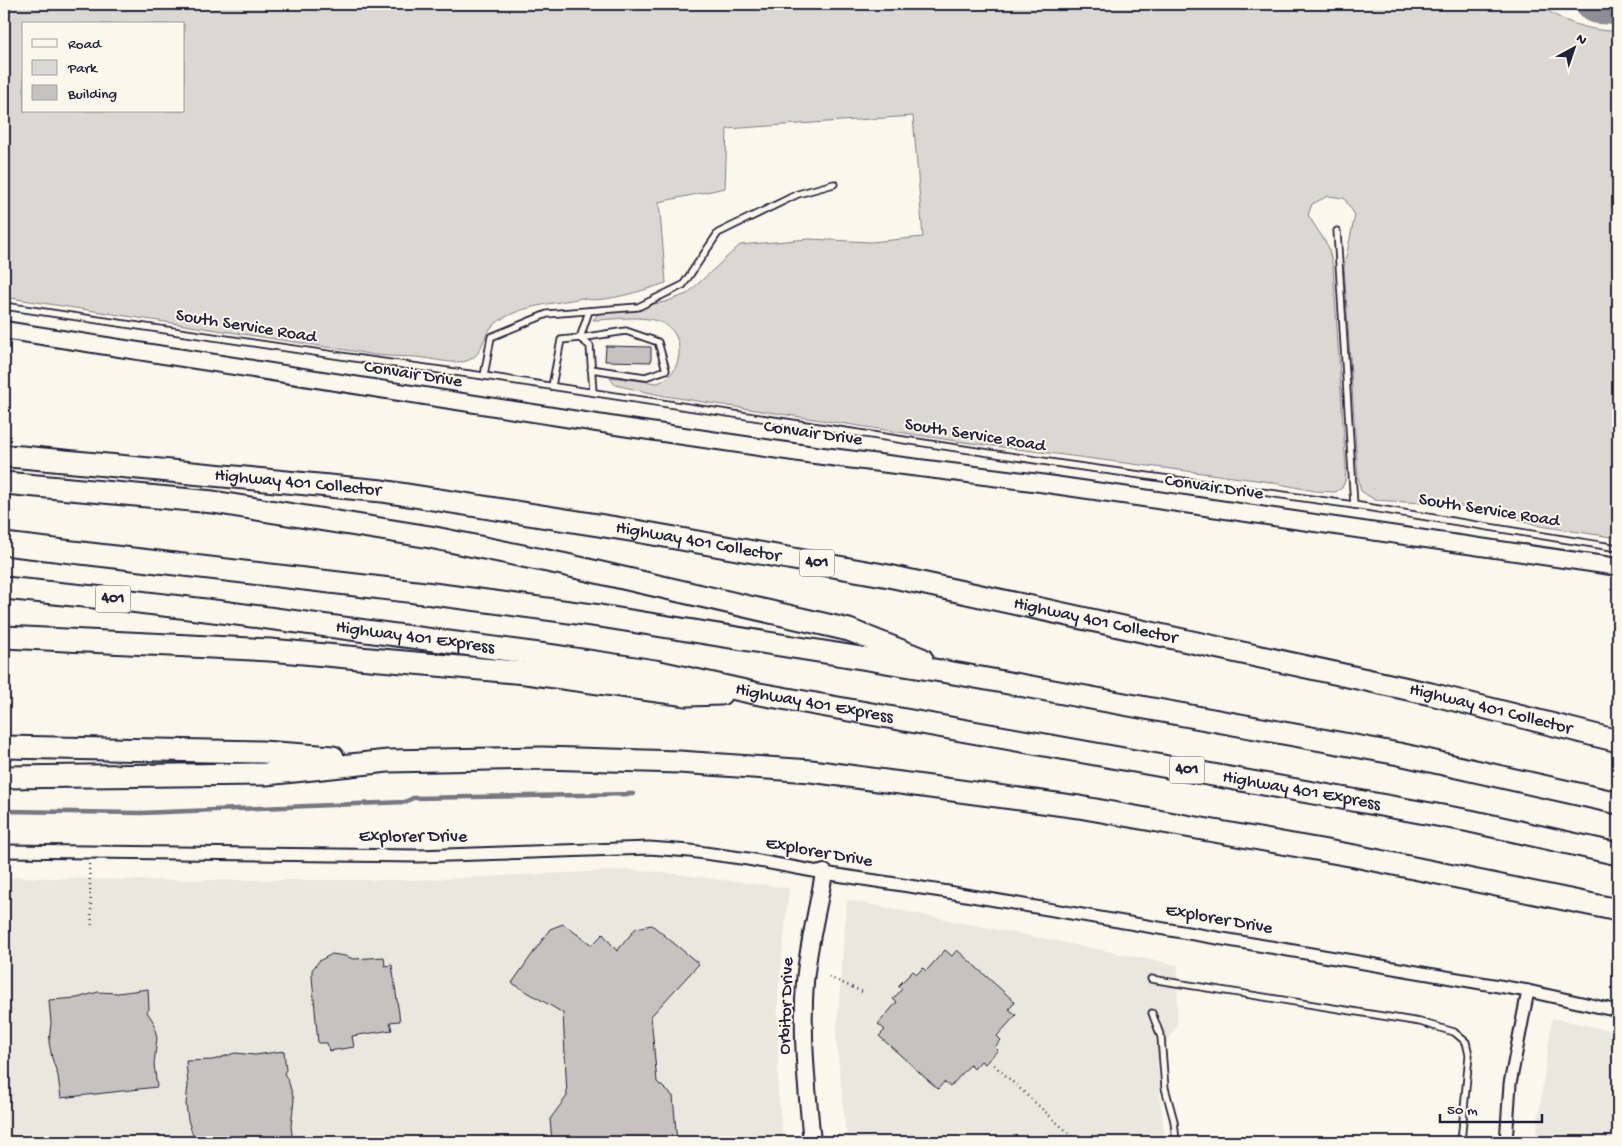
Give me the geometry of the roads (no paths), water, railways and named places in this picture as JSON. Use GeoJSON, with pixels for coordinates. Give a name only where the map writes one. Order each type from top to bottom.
{"type":"FeatureCollection","features":[{"type":"Feature","properties":{"kind":"highway","name":"Highway 401 Collector"},"geometry":{"type":"LineString","coordinates":[[4,456],[382,491],[636,530],[888,576],[1431,694],[1618,741]]}},
{"type":"Feature","properties":{"kind":"highway"},"geometry":{"type":"LineString","coordinates":[[4,483],[213,502],[430,537],[562,564],[849,630],[959,674]]}},
{"type":"Feature","properties":{"kind":"highway"},"geometry":{"type":"LineString","coordinates":[[4,544],[328,580],[541,608],[959,674],[1399,754],[1618,803]]}},
{"type":"Feature","properties":{"kind":"highway","name":"Highway 401 Express"},"geometry":{"type":"LineString","coordinates":[[4,588],[212,611],[655,671],[754,692],[1470,821],[1618,854]]}},
{"type":"Feature","properties":{"kind":"highway"},"geometry":{"type":"LineString","coordinates":[[4,637],[270,650],[526,673],[687,695],[754,692]]}},
{"type":"Feature","properties":{"kind":"highway"},"geometry":{"type":"LineString","coordinates":[[4,747],[262,752],[388,761]]}},
{"type":"Feature","properties":{"kind":"highway"},"geometry":{"type":"LineString","coordinates":[[4,777],[266,774],[388,761],[542,758],[679,762],[812,771],[1088,808],[1355,856],[1618,910]]}},
{"type":"Feature","properties":{"kind":"street","name":"Convair Drive"},"geometry":{"type":"LineString","coordinates":[[4,330],[629,428],[807,454],[1050,484],[1618,567]]}},
{"type":"Feature","properties":{"kind":"street","name":"Explorer Drive"},"geometry":{"type":"LineString","coordinates":[[4,851],[420,856],[649,848],[748,859],[948,892],[1528,991],[1618,1011]]}},
{"type":"Feature","properties":{"kind":"street","name":"Orbitor Drive"},"geometry":{"type":"LineString","coordinates":[[812,1142],[803,1034],[804,999],[811,937],[824,872]]}},
{"type":"Feature","properties":{"kind":"street"},"geometry":{"type":"LineString","coordinates":[[1506,1142],[1510,1084],[1528,991]]}},
{"type":"Feature","properties":{"kind":"lane"},"geometry":{"type":"LineString","coordinates":[[484,376],[491,337],[547,314],[638,307],[683,285],[718,233],[798,194],[834,184]]}},
{"type":"Feature","properties":{"kind":"lane"},"geometry":{"type":"LineString","coordinates":[[1337,231],[1354,504]]}},
{"type":"Feature","properties":{"kind":"lane","name":"South Service Road"},"geometry":{"type":"LineString","coordinates":[[4,306],[593,392],[1062,464],[1354,504],[1618,548]]}},
{"type":"Feature","properties":{"kind":"lane"},"geometry":{"type":"LineString","coordinates":[[580,338],[589,311]]}},
{"type":"Feature","properties":{"kind":"lane"},"geometry":{"type":"LineString","coordinates":[[552,386],[561,340],[626,331],[658,342],[666,370],[645,377],[591,369]]}},
{"type":"Feature","properties":{"kind":"lane"},"geometry":{"type":"LineString","coordinates":[[580,338],[590,346],[593,392]]}},
{"type":"Feature","properties":{"kind":"lane"},"geometry":{"type":"LineString","coordinates":[[1150,979],[1420,1022],[1454,1032],[1466,1042],[1468,1055],[1461,1142]]}},
{"type":"Feature","properties":{"kind":"lane"},"geometry":{"type":"LineString","coordinates":[[1152,1013],[1162,1037],[1165,1088],[1174,1121],[1176,1142]]}},
{"type":"Feature","properties":{"kind":"waterway"},"geometry":{"type":"LineString","coordinates":[[4,811],[141,813],[405,802],[413,798],[633,794]]}}]}
